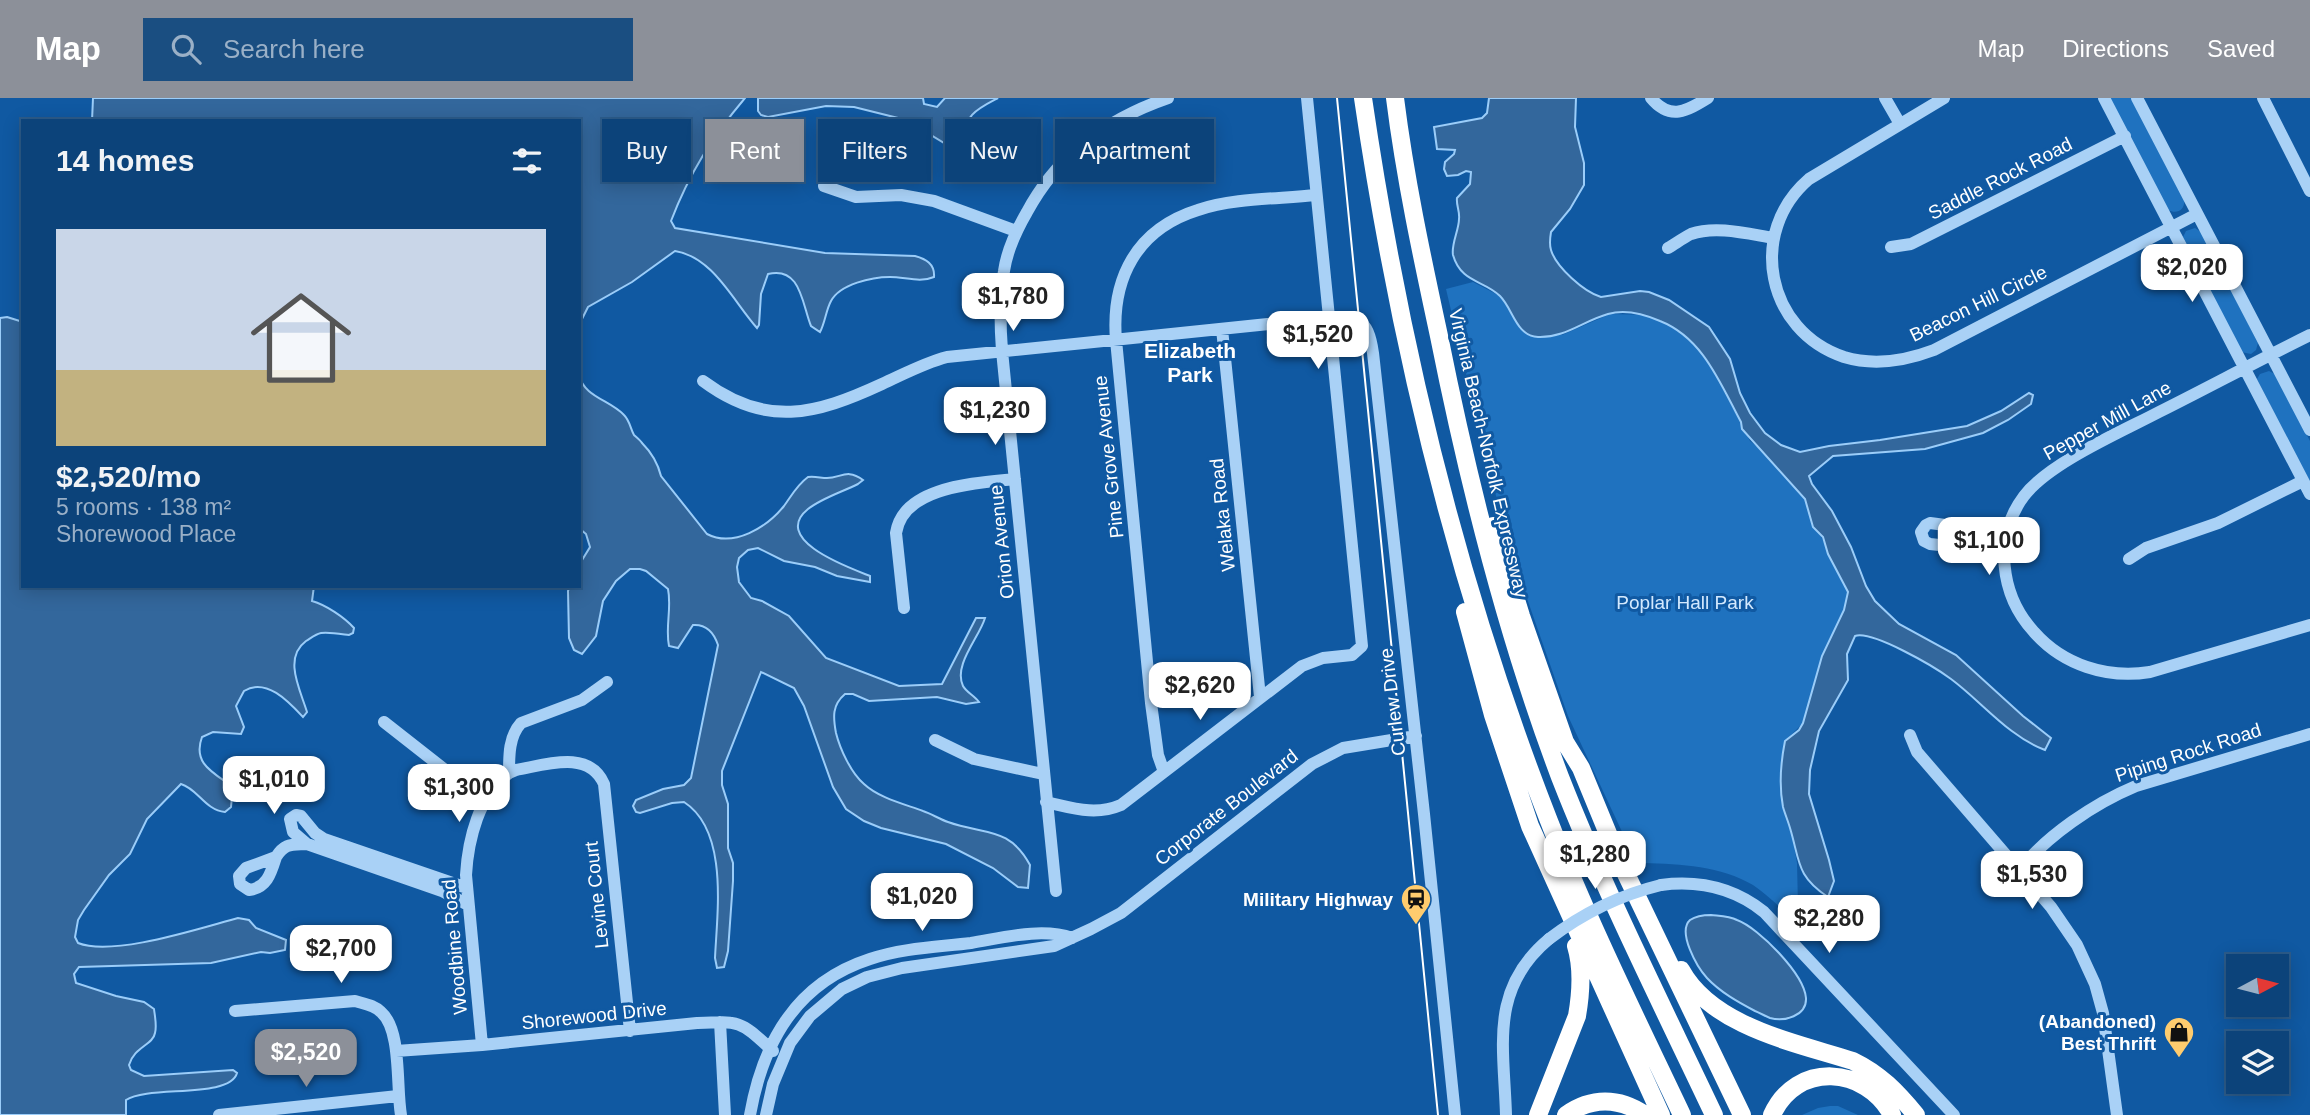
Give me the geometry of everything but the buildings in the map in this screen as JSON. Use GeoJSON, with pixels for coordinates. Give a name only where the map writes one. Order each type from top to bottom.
{"type":"FeatureCollection","features":[{"type":"Feature","properties":{"kind":"highway"},"geometry":{"type":"LineString","coordinates":[[1363,98],[1391,269],[1440,478],[1499,683],[1550,823],[1682,1115]]}},
{"type":"Feature","properties":{"kind":"highway","name":"Virginia Beach-Norfolk Expressway"},"geometry":{"type":"LineString","coordinates":[[1395,98],[1411,205],[1482,530],[1538,714],[1564,786],[1607,889],[1714,1115]]}},
{"type":"Feature","properties":{"kind":"highway"},"geometry":{"type":"LineString","coordinates":[[1437,331],[1501,555],[1565,742],[1581,768],[1641,908],[1742,1115]]}},
{"type":"Feature","properties":{"kind":"highway"},"geometry":{"type":"LineString","coordinates":[[1440,478],[1455,571],[1480,670],[1526,813],[1661,1115]]}},
{"type":"Feature","properties":{"kind":"highway"},"geometry":{"type":"LineString","coordinates":[[1538,1115],[1577,1016],[1581,983],[1581,965],[1551,874]]}},
{"type":"Feature","properties":{"kind":"highway"},"geometry":{"type":"LineString","coordinates":[[1641,908],[1684,976],[1716,1007],[1754,1029],[1867,1068],[1887,1082],[1916,1115]]}},
{"type":"Feature","properties":{"kind":"highway"},"geometry":{"type":"LineString","coordinates":[[1772,1115],[1781,1100],[1799,1085],[1832,1076],[1844,1077],[1866,1085],[1881,1098],[1892,1115]]}},
{"type":"Feature","properties":{"kind":"highway"},"geometry":{"type":"LineString","coordinates":[[1566,1115],[1585,1104],[1607,1100],[1626,1104],[1645,1115]]}},
{"type":"Feature","properties":{"kind":"street","name":"Orion Avenue"},"geometry":{"type":"LineString","coordinates":[[1056,891],[1002,351],[1000,319],[1004,270],[1016,231],[1037,193],[1066,157],[1094,134],[1143,102],[1168,98]]}},
{"type":"Feature","properties":{"kind":"street","name":"Curlew Drive"},"geometry":{"type":"LineString","coordinates":[[1260,697],[1312,661],[1356,653],[1362,646],[1307,98]]}},
{"type":"Feature","properties":{"kind":"street"},"geometry":{"type":"LineString","coordinates":[[1651,98],[1664,109],[1680,112],[1708,98]]}},
{"type":"Feature","properties":{"kind":"street"},"geometry":{"type":"LineString","coordinates":[[1885,98],[1900,124]]}},
{"type":"Feature","properties":{"kind":"street","name":"Beacon Hill Circle"},"geometry":{"type":"LineString","coordinates":[[1944,98],[1805,183],[1784,209],[1774,238],[1772,255],[1775,286],[1784,307],[1794,321],[1816,342],[1843,356],[1888,361],[1902,360],[1934,350],[2197,214]]}},
{"type":"Feature","properties":{"kind":"street"},"geometry":{"type":"LineString","coordinates":[[2104,98],[2310,494]]}},
{"type":"Feature","properties":{"kind":"street"},"geometry":{"type":"LineString","coordinates":[[2137,98],[2310,430]]}},
{"type":"Feature","properties":{"kind":"street"},"geometry":{"type":"LineString","coordinates":[[2263,98],[2310,191]]}},
{"type":"Feature","properties":{"kind":"street","name":"Saddle Rock Road"},"geometry":{"type":"LineString","coordinates":[[1891,247],[1911,244],[2125,136]]}},
{"type":"Feature","properties":{"kind":"street"},"geometry":{"type":"LineString","coordinates":[[824,186],[856,197],[901,195],[934,201],[1016,231]]}},
{"type":"Feature","properties":{"kind":"street","name":"Pine Grove Avenue"},"geometry":{"type":"LineString","coordinates":[[1164,772],[1158,755],[1151,703],[1116,340],[1115,311],[1122,279],[1134,256],[1156,231],[1180,216],[1218,205],[1316,195]]}},
{"type":"Feature","properties":{"kind":"street"},"geometry":{"type":"LineString","coordinates":[[1668,248],[1689,235],[1708,231],[1774,238]]}},
{"type":"Feature","properties":{"kind":"street","name":"Curlew Drive"},"geometry":{"type":"LineString","coordinates":[[1329,318],[1359,320],[1368,330],[1371,340],[1455,1115]]}},
{"type":"Feature","properties":{"kind":"street"},"geometry":{"type":"LineString","coordinates":[[703,380],[728,397],[762,411],[796,412],[835,404],[930,361],[1002,351],[1329,318]]}},
{"type":"Feature","properties":{"kind":"street","name":"Welaka Road"},"geometry":{"type":"LineString","coordinates":[[1222,329],[1260,697]]}},
{"type":"Feature","properties":{"kind":"street","name":"Pepper Mill Lane"},"geometry":{"type":"LineString","coordinates":[[2310,335],[2122,431],[2050,472],[2025,494],[2010,519],[2004,552],[2007,582],[2025,621],[2046,644],[2061,655],[2075,663],[2101,671],[2124,674],[2150,672],[2310,625]]}},
{"type":"Feature","properties":{"kind":"street"},"geometry":{"type":"LineString","coordinates":[[904,608],[895,533],[897,523],[905,511],[911,505],[946,489],[1015,479]]}},
{"type":"Feature","properties":{"kind":"street"},"geometry":{"type":"LineString","coordinates":[[2129,559],[2146,548],[2218,523],[2303,481]]}},
{"type":"Feature","properties":{"kind":"street"},"geometry":{"type":"LineString","coordinates":[[2004,552],[1930,544],[1924,541],[1921,532],[1926,524],[1930,523],[2006,533]]}},
{"type":"Feature","properties":{"kind":"street"},"geometry":{"type":"LineString","coordinates":[[509,773],[514,730],[521,723],[582,699],[607,682]]}},
{"type":"Feature","properties":{"kind":"street"},"geometry":{"type":"LineString","coordinates":[[1046,802],[1089,812],[1110,810],[1121,805],[1260,697]]}},
{"type":"Feature","properties":{"kind":"street"},"geometry":{"type":"LineString","coordinates":[[384,722],[486,802]]}},
{"type":"Feature","properties":{"kind":"street","name":"Piping Rock Road"},"geometry":{"type":"LineString","coordinates":[[2018,871],[2092,807],[2116,794],[2310,734]]}},
{"type":"Feature","properties":{"kind":"street"},"geometry":{"type":"LineString","coordinates":[[1910,735],[1917,752],[2051,907],[2077,945],[2087,964],[2103,1013],[2117,1115]]}},
{"type":"Feature","properties":{"kind":"street","name":"Corporate Boulevard"},"geometry":{"type":"LineString","coordinates":[[766,1115],[782,1058],[798,1030],[842,989],[856,981],[902,968],[1054,946],[1121,914],[1321,758],[1354,745],[1416,736]]}},
{"type":"Feature","properties":{"kind":"street"},"geometry":{"type":"LineString","coordinates":[[935,740],[974,759],[1043,774]]}},
{"type":"Feature","properties":{"kind":"street","name":"Levine Court"},"geometry":{"type":"LineString","coordinates":[[509,773],[567,762],[585,764],[598,773],[604,784],[630,1031]]}},
{"type":"Feature","properties":{"kind":"street","name":"Woodbine Road"},"geometry":{"type":"LineString","coordinates":[[482,1045],[468,905],[467,853],[486,802],[496,785],[509,773]]}},
{"type":"Feature","properties":{"kind":"street"},"geometry":{"type":"LineString","coordinates":[[467,888],[324,839],[315,833],[305,818],[296,815],[290,819],[293,832],[307,844],[442,891],[468,905]]}},
{"type":"Feature","properties":{"kind":"street"},"geometry":{"type":"LineString","coordinates":[[276,857],[287,846],[307,844]]}},
{"type":"Feature","properties":{"kind":"street"},"geometry":{"type":"LineString","coordinates":[[1506,1115],[1502,1036],[1504,1009],[1521,968],[1549,939],[1602,906],[1641,890],[1688,882],[1725,890],[1740,896],[1764,912],[1954,1115]]}},
{"type":"Feature","properties":{"kind":"street","name":"Corporate Boulevard"},"geometry":{"type":"LineString","coordinates":[[750,1115],[761,1066],[787,1018],[820,986],[848,968],[889,954],[1034,934],[1072,937]]}},
{"type":"Feature","properties":{"kind":"street"},"geometry":{"type":"LineString","coordinates":[[235,1011],[355,1001],[373,1006],[383,1013],[394,1034],[401,1115]]}},
{"type":"Feature","properties":{"kind":"street"},"geometry":{"type":"LineString","coordinates":[[720,1022],[725,1115]]}},
{"type":"Feature","properties":{"kind":"street","name":"Shorewood Drive"},"geometry":{"type":"LineString","coordinates":[[396,1051],[720,1022],[737,1023],[754,1033],[782,1058]]}},
{"type":"Feature","properties":{"kind":"street"},"geometry":{"type":"LineString","coordinates":[[219,1115],[398,1096]]}},
{"type":"Feature","properties":{"kind":"green space"},"geometry":{"type":"Polygon","coordinates":[[[2108,98],[2131,98],[2184,198],[2181,210],[2168,210],[2108,98]]]}},
{"type":"Feature","properties":{"kind":"green space"},"geometry":{"type":"Polygon","coordinates":[[[2195,228],[2201,232],[2258,343],[2251,354],[2241,352],[2183,237],[2186,231],[2195,228]]]}},
{"type":"Feature","properties":{"kind":"green space","name":"Poplar Hall Park"},"geometry":{"type":"Polygon","coordinates":[[[1473,282],[1500,296],[1520,329],[1562,335],[1610,314],[1649,315],[1668,323],[1688,337],[1709,362],[1750,441],[1767,455],[1805,499],[1813,527],[1820,534],[1848,592],[1844,610],[1823,656],[1803,723],[1785,741],[1783,806],[1791,829],[1797,863],[1798,905],[1788,914],[1753,885],[1728,874],[1686,865],[1644,863],[1624,836],[1568,716],[1522,584],[1489,472],[1446,289],[1473,282]]]}},
{"type":"Feature","properties":{"kind":"green space"},"geometry":{"type":"Polygon","coordinates":[[[2269,371],[2275,374],[2310,441],[2310,485],[2257,379],[2260,374],[2269,371]]]}},
{"type":"Feature","properties":{"kind":"green space"},"geometry":{"type":"Polygon","coordinates":[[[1838,1106],[1858,1115],[1802,1115],[1818,1108],[1838,1106]]]}},
{"type":"Feature","properties":{"kind":"shaded area"},"geometry":{"type":"Polygon","coordinates":[[[93,98],[745,98],[728,119],[705,119],[705,154],[691,178],[691,119],[602,119],[602,182],[689,182],[671,221],[675,228],[825,253],[915,256],[929,263],[934,277],[918,280],[883,277],[849,286],[831,301],[820,332],[811,326],[794,281],[779,273],[768,274],[761,294],[757,328],[711,271],[688,255],[675,251],[632,282],[588,307],[581,321],[581,119],[92,119],[93,98]]]}},
{"type":"Feature","properties":{"kind":"shaded area"},"geometry":{"type":"Polygon","coordinates":[[[758,98],[923,98],[924,104],[937,107],[945,98],[998,98],[986,104],[970,119],[945,119],[945,144],[931,135],[931,119],[902,119],[854,107],[826,106],[768,117],[758,111],[758,98]]]}},
{"type":"Feature","properties":{"kind":"shaded area"},"geometry":{"type":"Polygon","coordinates":[[[1489,98],[1576,98],[1575,127],[1584,163],[1584,185],[1570,209],[1551,232],[1550,246],[1554,257],[1572,278],[1594,294],[1601,297],[1649,292],[1669,300],[1709,327],[1730,359],[1740,393],[1750,413],[1765,433],[1781,445],[1800,452],[1967,426],[2001,411],[2029,393],[2033,395],[2031,404],[1983,433],[1925,449],[1833,456],[1809,476],[1832,511],[1875,601],[1899,624],[1956,655],[2051,738],[2045,750],[2032,744],[1932,666],[1875,638],[1855,636],[1847,654],[1848,680],[1819,731],[1810,770],[1809,794],[1834,881],[1828,897],[1810,882],[1801,867],[1783,807],[1782,765],[1785,741],[1799,730],[1803,723],[1822,656],[1844,610],[1848,592],[1828,554],[1823,537],[1813,527],[1805,499],[1742,429],[1741,422],[1709,363],[1688,338],[1654,318],[1621,312],[1599,317],[1557,335],[1531,335],[1520,327],[1500,296],[1461,271],[1453,255],[1459,223],[1457,198],[1470,184],[1471,172],[1447,176],[1445,162],[1455,150],[1437,149],[1434,127],[1482,118],[1487,113],[1489,98]]]}},
{"type":"Feature","properties":{"kind":"shaded area"},"geometry":{"type":"Polygon","coordinates":[[[0,318],[21,321],[21,588],[314,588],[312,601],[334,612],[354,628],[349,635],[319,634],[299,648],[294,665],[307,712],[303,717],[284,698],[269,689],[252,687],[244,691],[236,706],[244,727],[241,734],[213,732],[202,737],[200,746],[202,761],[233,787],[231,807],[225,812],[218,810],[181,784],[147,819],[130,854],[109,875],[78,920],[75,937],[78,943],[93,946],[157,940],[238,918],[249,920],[256,928],[286,940],[285,950],[261,952],[211,963],[79,967],[74,974],[76,983],[144,1002],[154,1009],[154,1037],[131,1059],[131,1070],[144,1076],[233,1070],[237,1073],[231,1081],[220,1086],[152,1093],[126,1100],[126,1115],[0,1115],[0,318]]]}},
{"type":"Feature","properties":{"kind":"shaded area"},"geometry":{"type":"Polygon","coordinates":[[[581,380],[592,393],[626,417],[634,435],[654,458],[661,476],[707,534],[717,538],[739,537],[759,528],[777,514],[808,477],[827,478],[848,474],[863,480],[808,509],[799,520],[799,531],[806,542],[817,551],[870,576],[870,582],[784,561],[758,548],[748,550],[739,558],[739,582],[751,598],[789,616],[826,658],[899,686],[942,684],[976,618],[985,618],[961,669],[963,686],[979,702],[966,704],[937,697],[869,701],[853,694],[845,694],[836,707],[835,727],[847,760],[864,784],[884,797],[945,821],[1004,838],[1022,852],[1030,865],[1028,888],[1018,887],[993,868],[946,844],[881,828],[846,809],[833,787],[804,706],[794,688],[761,672],[722,771],[722,785],[728,804],[728,848],[733,863],[733,881],[728,951],[724,967],[717,968],[717,874],[708,832],[698,815],[684,802],[640,813],[636,812],[633,806],[636,800],[663,789],[684,785],[691,778],[718,645],[709,630],[693,625],[678,648],[669,646],[668,589],[646,571],[630,569],[616,581],[603,601],[596,636],[582,654],[574,650],[569,638],[568,591],[569,588],[581,588],[581,562],[590,547],[586,534],[581,530],[581,380]]]}},
{"type":"Feature","properties":{"kind":"shaded area"},"geometry":{"type":"Polygon","coordinates":[[[1711,915],[1731,918],[1746,925],[1779,953],[1803,988],[1806,998],[1799,1013],[1788,1018],[1770,1018],[1730,996],[1707,978],[1694,958],[1686,933],[1690,920],[1711,915]]]}},
{"type":"Feature","properties":{"kind":"tram line"},"geometry":{"type":"LineString","coordinates":[[1337,98],[1438,1115]]}},
{"type":"Feature","properties":{"kind":"place","name":"Military Highway"},"geometry":{"type":"Point","coordinates":[1416,926]}},
{"type":"Feature","properties":{"kind":"place","name":"(Abandoned) Best Thrift"},"geometry":{"type":"Point","coordinates":[2179,1059]}},
{"type":"Feature","properties":{"kind":"district","name":"Elizabeth Park"},"geometry":{"type":"Point","coordinates":[1190,363]}}]}
